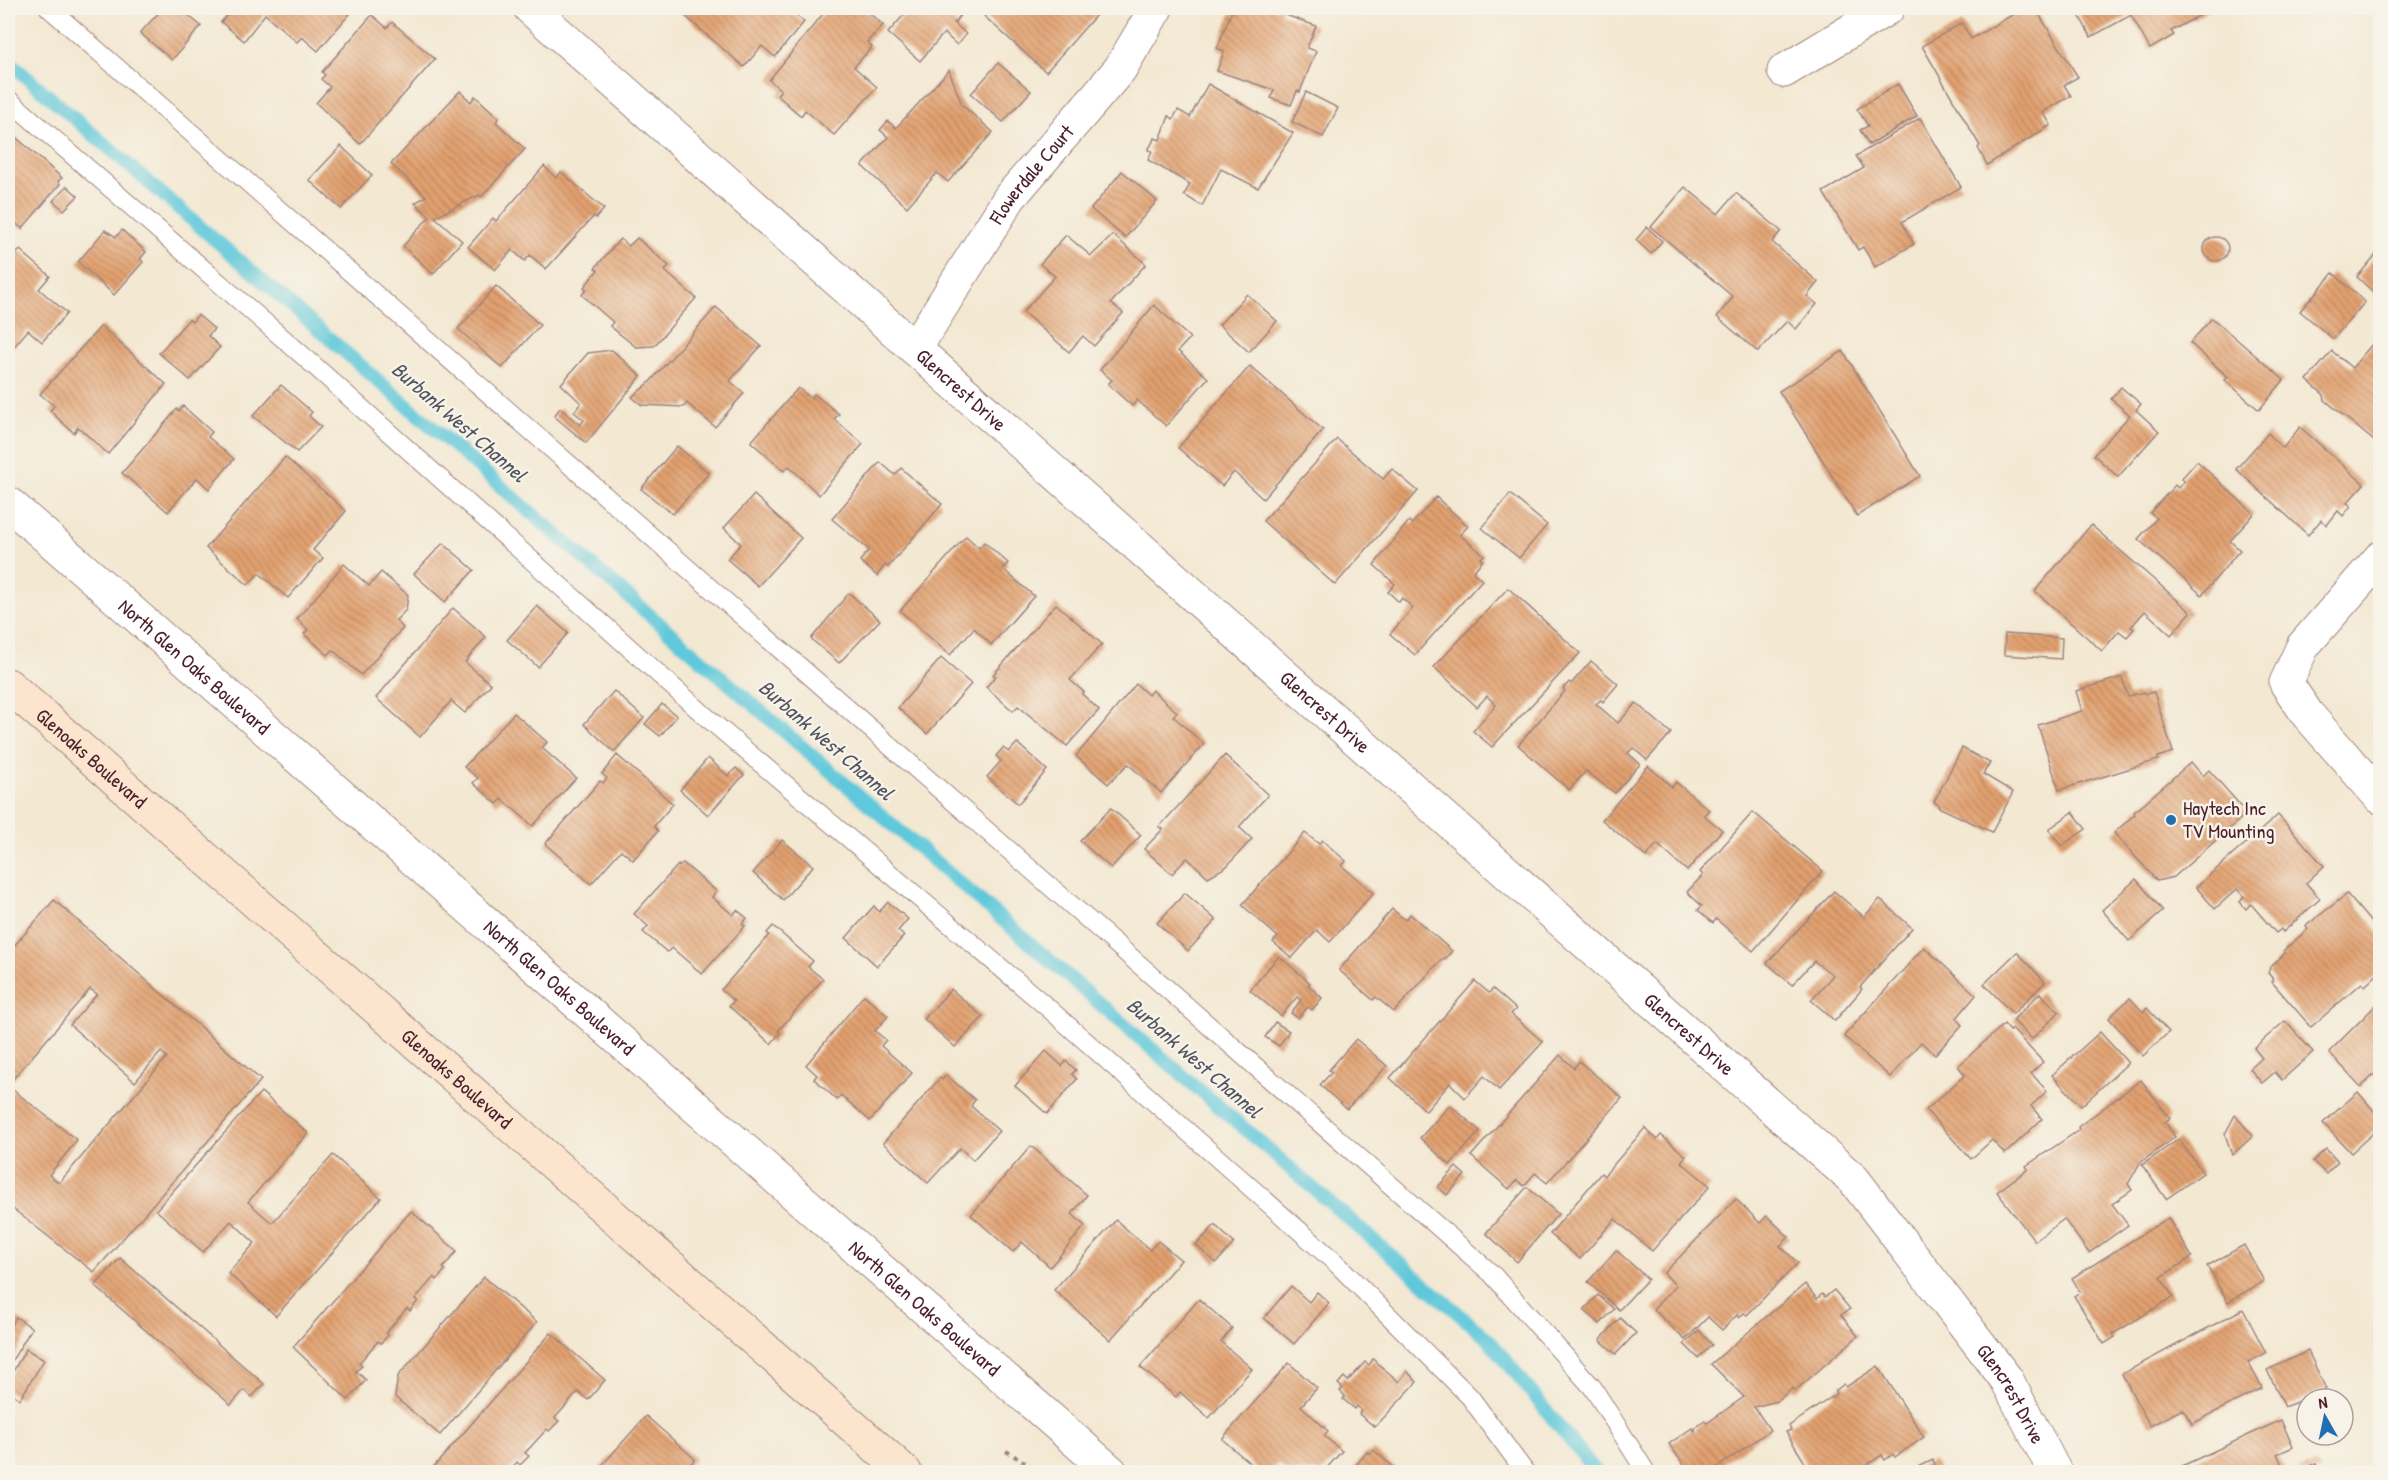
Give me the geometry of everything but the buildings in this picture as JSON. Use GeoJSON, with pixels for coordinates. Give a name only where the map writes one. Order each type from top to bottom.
{"type":"FeatureCollection","features":[{"type":"Feature","properties":{"kind":"main road","name":"Glenoaks Boulevard"},"geometry":{"type":"LineString","coordinates":[[8,685],[897,1470]]}},
{"type":"Feature","properties":{"kind":"street","name":"Glencrest Drive"},"geometry":{"type":"LineString","coordinates":[[530,8],[916,347],[1854,1180],[2007,1380],[2055,1473]]}},
{"type":"Feature","properties":{"kind":"street","name":"Flowerdale Court"},"geometry":{"type":"LineString","coordinates":[[916,347],[1010,197],[1120,69],[1156,8]]}},
{"type":"Feature","properties":{"kind":"street"},"geometry":{"type":"LineString","coordinates":[[1784,71],[1888,8]]}},
{"type":"Feature","properties":{"kind":"street","name":"North Glen Oaks Boulevard"},"geometry":{"type":"LineString","coordinates":[[8,503],[1111,1473]]}},
{"type":"Feature","properties":{"kind":"street"},"geometry":{"type":"LineString","coordinates":[[2380,558],[2303,646],[2286,683],[2308,715],[2380,797]]}},
{"type":"Feature","properties":{"kind":"lane"},"geometry":{"type":"LineString","coordinates":[[49,8],[1491,1274],[1593,1388],[1646,1473]]}},
{"type":"Feature","properties":{"kind":"lane"},"geometry":{"type":"LineString","coordinates":[[8,99],[309,361],[711,721],[1047,1007],[1337,1264],[1470,1397],[1525,1473]]}},
{"type":"Feature","properties":{"kind":"path"},"geometry":{"type":"LineString","coordinates":[[1006,1451],[1041,1473]]}},
{"type":"Feature","properties":{"kind":"waterway","name":"Burbank West Channel"},"geometry":{"type":"LineString","coordinates":[[8,61],[1489,1340],[1596,1472]]}},
{"type":"Feature","properties":{"kind":"place","name":"Haytech Inc TV Mounting"},"geometry":{"type":"Point","coordinates":[2171,820]}}]}
